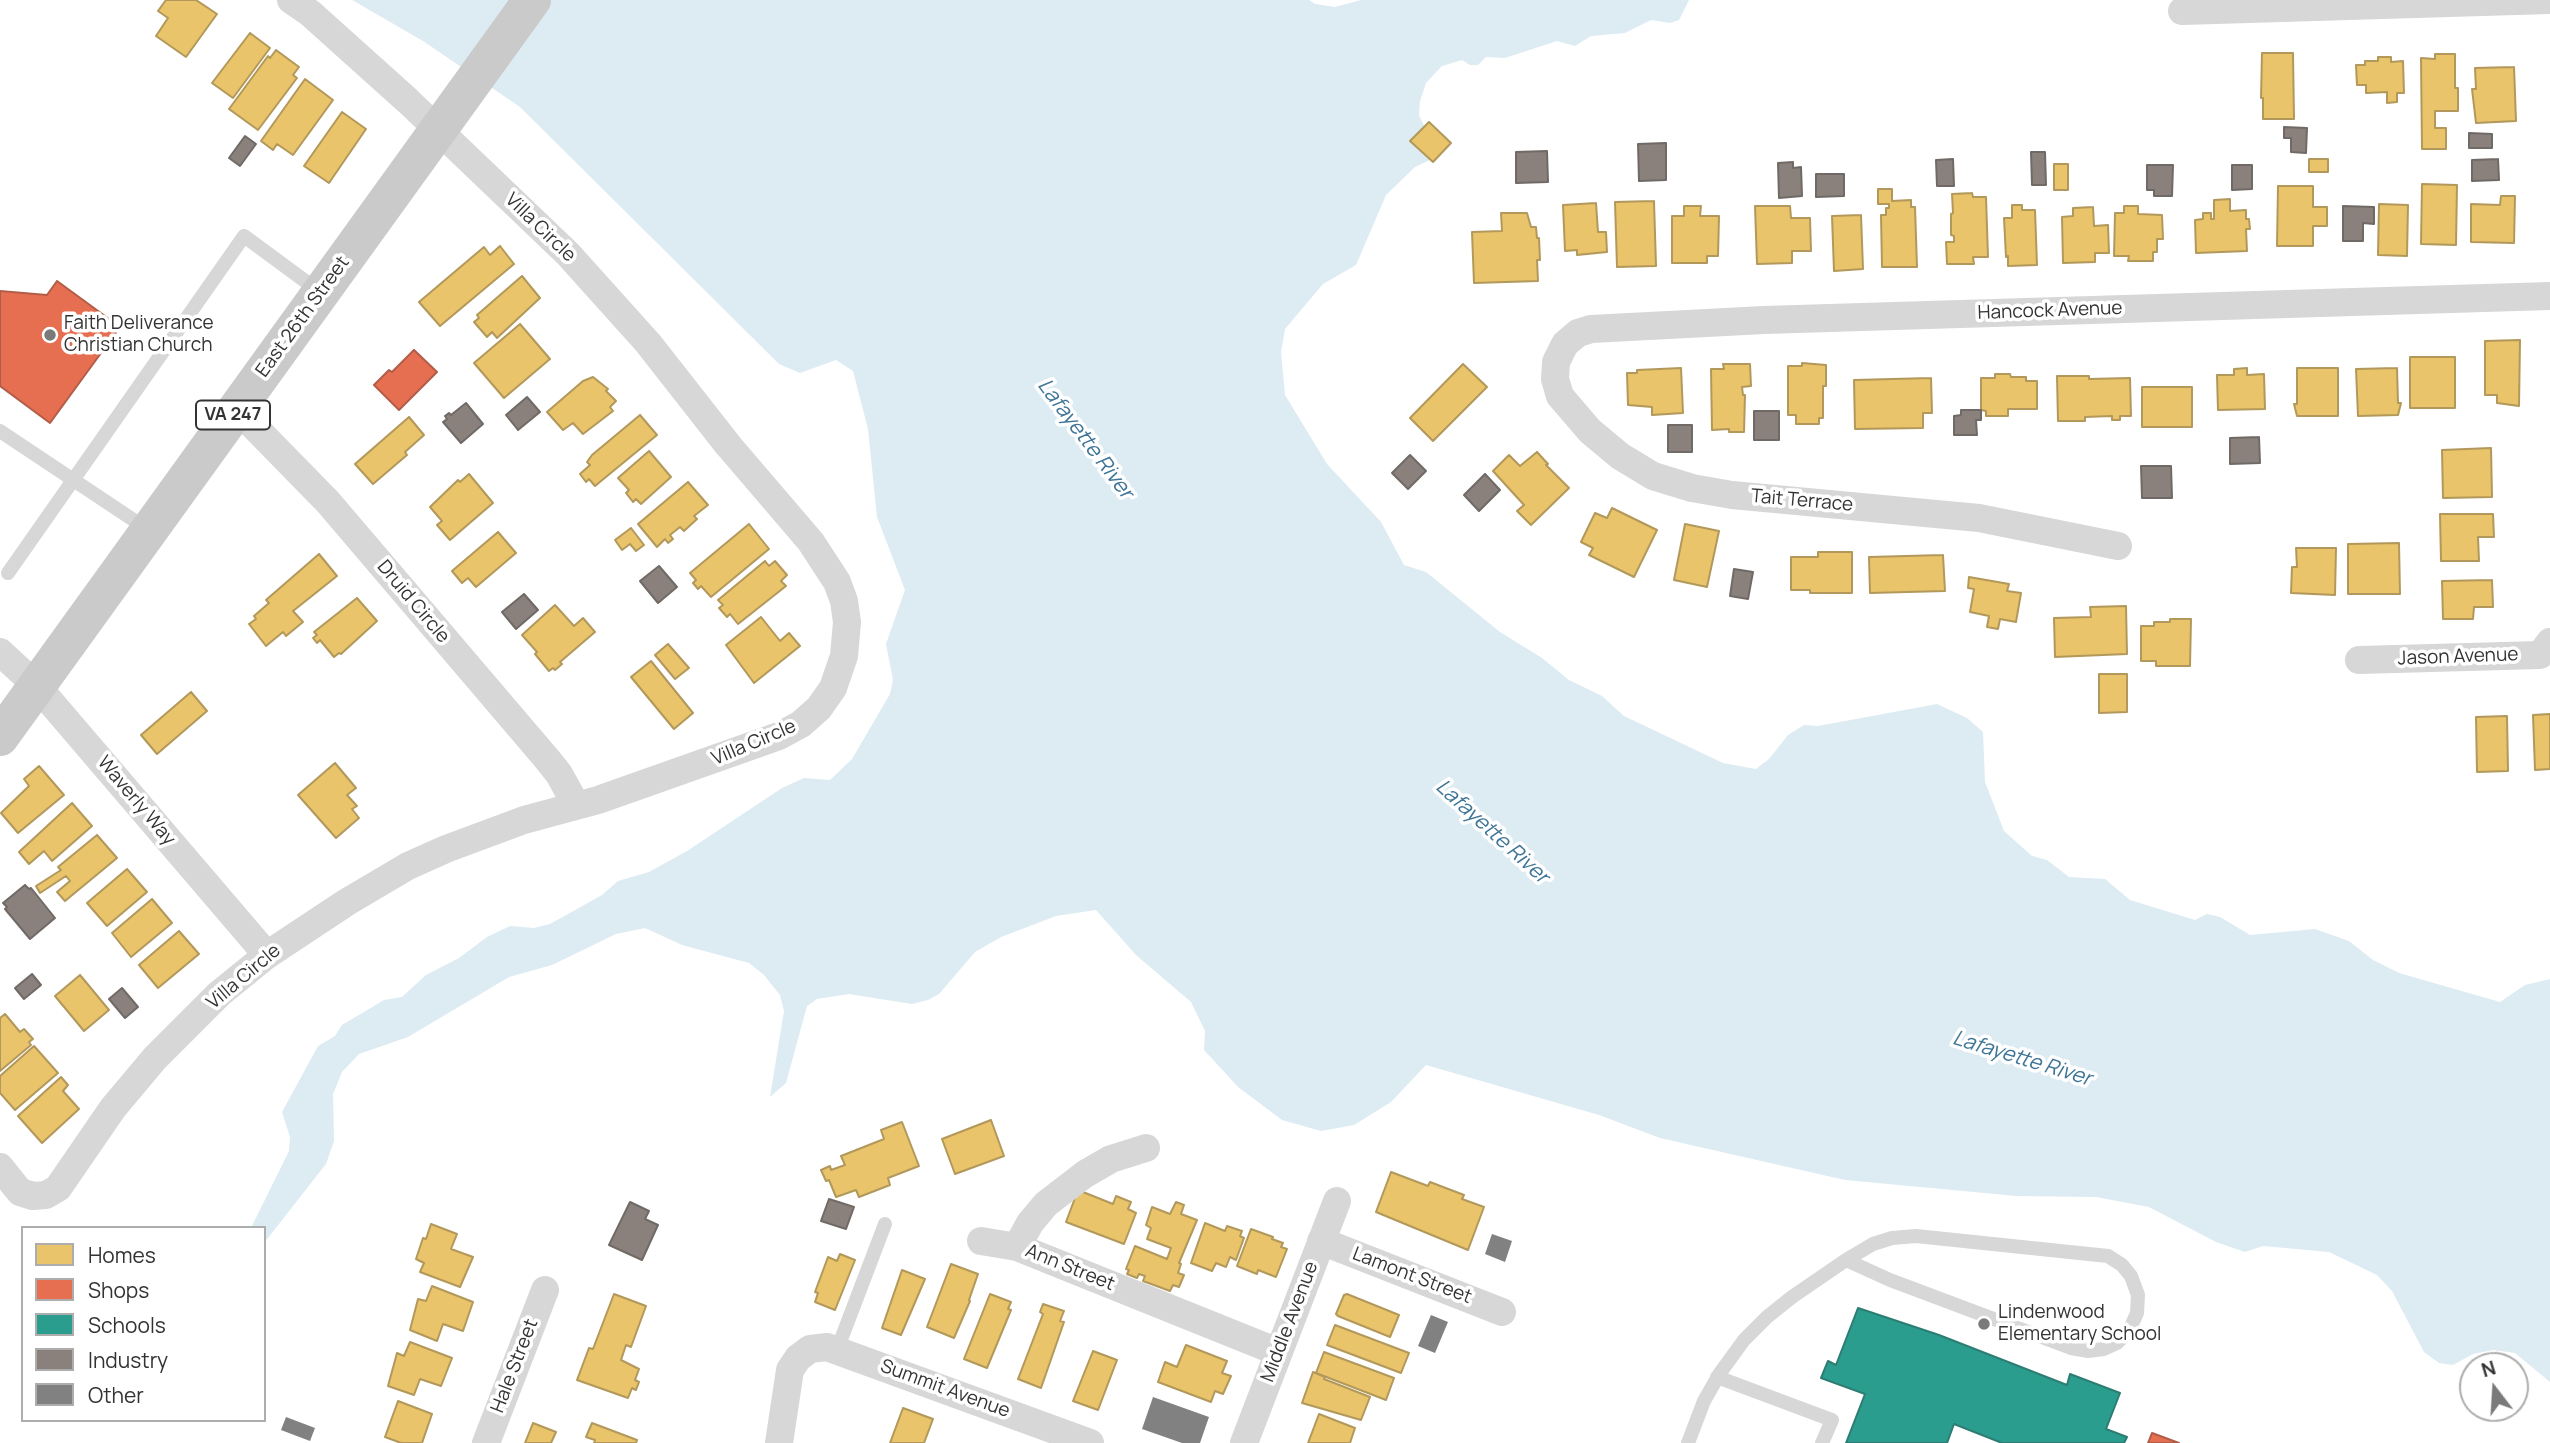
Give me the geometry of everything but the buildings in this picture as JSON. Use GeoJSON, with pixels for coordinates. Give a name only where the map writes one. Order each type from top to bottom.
{"type":"FeatureCollection","features":[{"type":"Feature","properties":{"kind":"main road","name":"East 26th Street"},"geometry":{"type":"LineString","coordinates":[[0,737],[533,0]]}},
{"type":"Feature","properties":{"kind":"street","name":"Villa Circle"},"geometry":{"type":"LineString","coordinates":[[0,1167],[20,1192],[33,1196],[46,1195],[58,1188],[113,1108],[155,1058],[219,995],[267,955],[347,902],[408,866],[446,849],[524,820],[576,806],[779,736],[801,724],[820,708],[833,688],[844,656],[847,622],[844,601],[837,582],[811,542],[728,445],[648,343],[568,254],[438,130],[310,13],[291,0]]}},
{"type":"Feature","properties":{"kind":"street"},"geometry":{"type":"LineString","coordinates":[[2182,11],[2550,0]]}},
{"type":"Feature","properties":{"kind":"street","name":"Hancock Avenue"},"geometry":{"type":"LineString","coordinates":[[1559,353],[1578,333],[1591,328],[1764,320],[2550,296]]}},
{"type":"Feature","properties":{"kind":"street","name":"Tait Terrace"},"geometry":{"type":"LineString","coordinates":[[1559,353],[1555,379],[1560,396],[1590,431],[1620,456],[1653,476],[1692,488],[1732,495],[1979,518],[2118,546]]}},
{"type":"Feature","properties":{"kind":"street","name":"Druid Circle"},"geometry":{"type":"LineString","coordinates":[[237,409],[328,502],[547,759],[559,774],[576,806]]}},
{"type":"Feature","properties":{"kind":"street","name":"Jason Avenue"},"geometry":{"type":"LineString","coordinates":[[2359,660],[2540,655],[2550,642]]}},
{"type":"Feature","properties":{"kind":"street","name":"Waverly Way"},"geometry":{"type":"LineString","coordinates":[[0,652],[37,686],[267,955]]}},
{"type":"Feature","properties":{"kind":"street","name":"Ann Street"},"geometry":{"type":"LineString","coordinates":[[1146,1148],[1111,1159],[1085,1174],[1046,1204],[1030,1223],[1017,1247],[1278,1352]]}},
{"type":"Feature","properties":{"kind":"street","name":"Middle Avenue"},"geometry":{"type":"LineString","coordinates":[[1244,1443],[1337,1201]]}},
{"type":"Feature","properties":{"kind":"street"},"geometry":{"type":"LineString","coordinates":[[981,1241],[1017,1247]]}},
{"type":"Feature","properties":{"kind":"street","name":"Lamont Street"},"geometry":{"type":"LineString","coordinates":[[1321,1241],[1502,1312]]}},
{"type":"Feature","properties":{"kind":"street","name":"Hale Street"},"geometry":{"type":"LineString","coordinates":[[486,1443],[545,1290]]}},
{"type":"Feature","properties":{"kind":"street","name":"Summit Avenue"},"geometry":{"type":"LineString","coordinates":[[779,1443],[790,1370],[800,1356],[810,1349],[827,1347],[1090,1443]]}},
{"type":"Feature","properties":{"kind":"lane"},"geometry":{"type":"LineString","coordinates":[[8,573],[244,236],[320,293]]}},
{"type":"Feature","properties":{"kind":"lane"},"geometry":{"type":"LineString","coordinates":[[0,430],[149,530]]}},
{"type":"Feature","properties":{"kind":"lane"},"geometry":{"type":"LineString","coordinates":[[837,1350],[885,1224]]}},
{"type":"Feature","properties":{"kind":"lane"},"geometry":{"type":"LineString","coordinates":[[1692,1442],[1704,1401],[1717,1377],[1744,1340],[1767,1317],[1846,1260],[1873,1244],[1892,1238],[1916,1236],[2108,1256],[2122,1265],[2131,1276],[2138,1295],[2137,1312],[2129,1331],[2117,1343],[2104,1349],[2088,1351],[2071,1348],[1889,1280],[1846,1260]]}},
{"type":"Feature","properties":{"kind":"lane"},"geometry":{"type":"LineString","coordinates":[[1717,1377],[1832,1420],[1822,1443]]}},
{"type":"Feature","properties":{"kind":"water","name":"Lafayette River"},"geometry":{"type":"Polygon","coordinates":[[[352,0],[1309,0],[1315,4],[1335,7],[1361,0],[1689,0],[1679,20],[1670,23],[1651,20],[1625,33],[1591,36],[1575,46],[1557,41],[1505,58],[1486,57],[1478,65],[1470,65],[1462,60],[1442,66],[1426,83],[1419,115],[1428,134],[1430,160],[1415,167],[1386,195],[1356,265],[1323,284],[1285,329],[1281,352],[1285,395],[1327,464],[1381,522],[1404,565],[1426,572],[1500,632],[1542,658],[1569,680],[1602,696],[1624,716],[1723,763],[1756,769],[1769,759],[1788,735],[1804,725],[1818,726],[1937,704],[1967,718],[1983,732],[1985,782],[2004,831],[2032,856],[2047,860],[2069,877],[2105,879],[2130,900],[2195,920],[2207,914],[2220,917],[2250,935],[2315,929],[2349,941],[2373,960],[2399,973],[2500,1002],[2525,985],[2550,979],[2550,1382],[2529,1365],[2529,1352],[2459,1352],[2459,1362],[2453,1365],[2439,1363],[2424,1352],[2392,1291],[2377,1275],[2329,1252],[2263,1246],[2245,1252],[2216,1242],[2149,1207],[2096,1197],[2017,1196],[1845,1180],[1660,1138],[1599,1115],[1426,1065],[1391,1102],[1354,1125],[1321,1131],[1282,1120],[1238,1087],[1204,1050],[1205,1031],[1191,1002],[1136,955],[1096,910],[1056,916],[1001,937],[975,952],[939,994],[928,1000],[912,1004],[849,994],[817,999],[807,1006],[786,1083],[770,1097],[784,1011],[780,995],[764,975],[749,963],[682,945],[645,928],[616,934],[552,965],[509,977],[408,1037],[359,1054],[342,1072],[333,1094],[334,1141],[326,1164],[266,1240],[266,1226],[252,1226],[289,1151],[290,1137],[282,1112],[318,1046],[335,1036],[342,1025],[384,1000],[402,997],[426,975],[459,958],[487,937],[510,926],[534,928],[550,924],[602,895],[618,881],[649,872],[687,851],[782,788],[804,778],[830,780],[852,759],[890,694],[893,680],[886,644],[905,590],[877,517],[868,429],[853,371],[836,360],[800,373],[779,364],[520,107],[423,41],[352,0]]]}},
{"type":"Feature","properties":{"kind":"place","name":"Faith Deliverance Christian Church"},"geometry":{"type":"Point","coordinates":[50,335]}},
{"type":"Feature","properties":{"kind":"place","name":"Lindenwood Elementary School"},"geometry":{"type":"Point","coordinates":[1984,1324]}}]}
